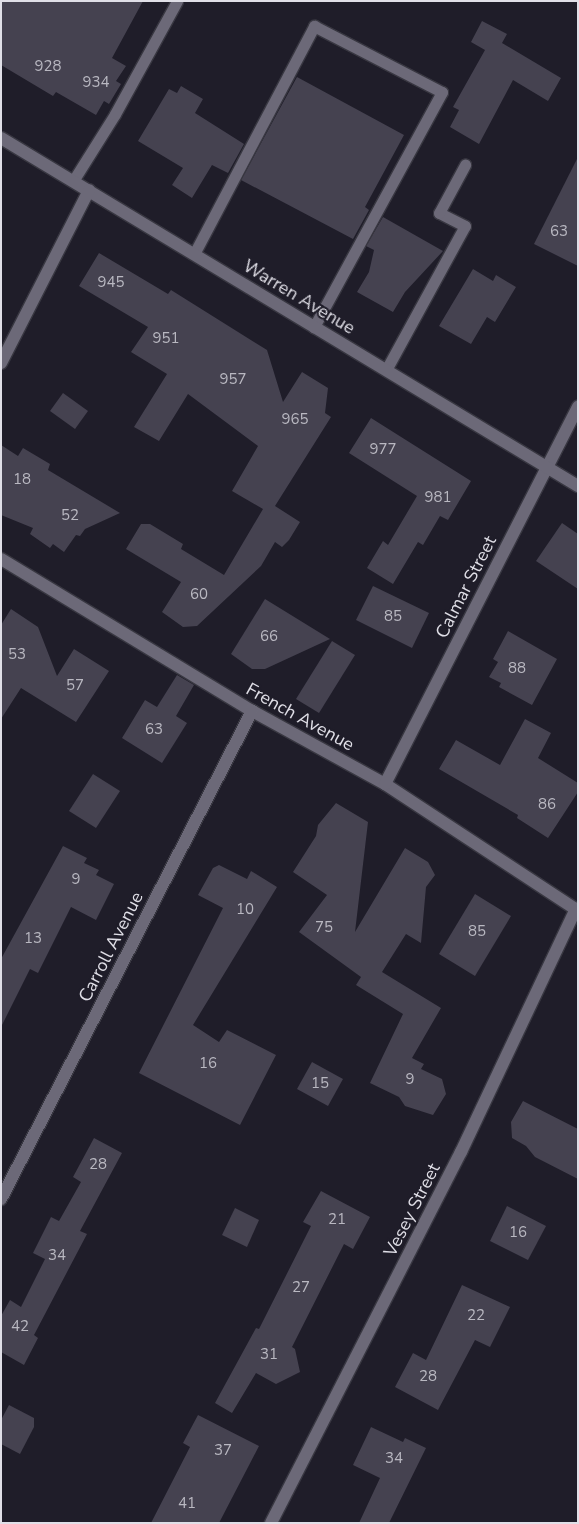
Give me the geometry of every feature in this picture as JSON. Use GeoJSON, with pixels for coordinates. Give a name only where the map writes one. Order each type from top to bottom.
{"type":"FeatureCollection","features":[{"type":"Feature","properties":{"kind":"street","name":"Warren Avenue"},"geometry":{"type":"LineString","coordinates":[[1,138],[578,486]]}},
{"type":"Feature","properties":{"kind":"street"},"geometry":{"type":"LineString","coordinates":[[1,363],[89,190]]}},
{"type":"Feature","properties":{"kind":"street","name":"Calmar Street"},"geometry":{"type":"LineString","coordinates":[[385,784],[578,407]]}},
{"type":"Feature","properties":{"kind":"street","name":"French Avenue"},"geometry":{"type":"LineString","coordinates":[[1,559],[252,711],[385,784],[577,910]]}},
{"type":"Feature","properties":{"kind":"street","name":"Carroll Avenue"},"geometry":{"type":"LineString","coordinates":[[1,1199],[252,711]]}},
{"type":"Feature","properties":{"kind":"street","name":"Vesey Street"},"geometry":{"type":"LineString","coordinates":[[271,1523],[461,1152],[577,910]]}},
{"type":"Feature","properties":{"kind":"lane"},"geometry":{"type":"LineString","coordinates":[[73,180],[115,114],[177,1]]}},
{"type":"Feature","properties":{"kind":"lane"},"geometry":{"type":"LineString","coordinates":[[194,254],[314,26],[442,92],[314,327]]}},
{"type":"Feature","properties":{"kind":"lane"},"geometry":{"type":"LineString","coordinates":[[386,370],[465,226],[439,212],[465,165]]}},
{"type":"Feature","properties":{"kind":"building"},"geometry":{"type":"Polygon","coordinates":[[[1,1],[143,1],[112,58],[126,66],[116,81],[121,84],[109,104],[104,101],[96,115],[56,92],[53,96],[1,65],[1,1]]]}},
{"type":"Feature","properties":{"kind":"building"},"geometry":{"type":"Polygon","coordinates":[[[482,21],[507,34],[502,43],[561,78],[548,101],[513,80],[479,144],[450,127],[459,110],[453,107],[485,50],[471,42],[482,21]]]}},
{"type":"Feature","properties":{"kind":"building"},"geometry":{"type":"Polygon","coordinates":[[[297,77],[404,135],[365,207],[369,210],[353,239],[241,180],[297,77]]]}},
{"type":"Feature","properties":{"kind":"building"},"geometry":{"type":"Polygon","coordinates":[[[181,86],[203,99],[195,113],[244,144],[228,173],[212,165],[192,198],[172,185],[183,168],[138,141],[169,89],[177,93],[181,86]]]}},
{"type":"Feature","properties":{"kind":"building"},"geometry":{"type":"Polygon","coordinates":[[[578,157],[578,266],[534,244],[578,157]]]}},
{"type":"Feature","properties":{"kind":"building"},"geometry":{"type":"Polygon","coordinates":[[[383,217],[443,251],[405,292],[393,312],[357,292],[369,272],[374,250],[366,246],[383,217]]]}},
{"type":"Feature","properties":{"kind":"building"},"geometry":{"type":"Polygon","coordinates":[[[99,253],[168,294],[171,290],[267,350],[283,402],[302,372],[328,388],[325,413],[331,417],[275,506],[300,522],[289,540],[282,547],[275,542],[261,566],[197,626],[183,627],[162,612],[181,582],[126,549],[141,524],[150,524],[183,544],[181,549],[224,575],[263,509],[232,491],[258,446],[188,394],[159,441],[134,427],[167,374],[131,352],[148,327],[79,286],[99,253]]]}},
{"type":"Feature","properties":{"kind":"building"},"geometry":{"type":"Polygon","coordinates":[[[473,269],[493,281],[496,275],[516,287],[495,322],[487,317],[471,344],[439,326],[473,269]]]}},
{"type":"Feature","properties":{"kind":"building"},"geometry":{"type":"Polygon","coordinates":[[[63,393],[88,411],[75,429],[50,411],[63,393]]]}},
{"type":"Feature","properties":{"kind":"building"},"geometry":{"type":"Polygon","coordinates":[[[371,418],[471,481],[448,520],[440,516],[423,545],[418,542],[393,584],[367,568],[383,541],[388,545],[417,496],[349,453],[371,418]]]}},
{"type":"Feature","properties":{"kind":"building"},"geometry":{"type":"Polygon","coordinates":[[[1,445],[18,456],[23,448],[50,464],[48,470],[120,513],[85,529],[80,536],[76,535],[64,552],[53,544],[50,548],[30,534],[33,528],[1,515],[1,445]]]}},
{"type":"Feature","properties":{"kind":"building"},"geometry":{"type":"Polygon","coordinates":[[[562,523],[578,534],[578,589],[536,561],[562,523]]]}},
{"type":"Feature","properties":{"kind":"building"},"geometry":{"type":"Polygon","coordinates":[[[373,586],[429,613],[412,648],[356,620],[373,586]]]}},
{"type":"Feature","properties":{"kind":"building"},"geometry":{"type":"Polygon","coordinates":[[[265,599],[330,639],[265,669],[252,669],[231,654],[265,599]]]}},
{"type":"Feature","properties":{"kind":"building"},"geometry":{"type":"Polygon","coordinates":[[[11,609],[38,627],[57,676],[74,649],[109,671],[76,722],[21,688],[1,719],[1,625],[11,609]]]}},
{"type":"Feature","properties":{"kind":"building"},"geometry":{"type":"Polygon","coordinates":[[[508,631],[557,659],[532,705],[499,687],[501,683],[489,677],[498,662],[493,659],[508,631]]]}},
{"type":"Feature","properties":{"kind":"building"},"geometry":{"type":"Polygon","coordinates":[[[332,641],[355,655],[319,713],[296,699],[332,641]]]}},
{"type":"Feature","properties":{"kind":"building"},"geometry":{"type":"Polygon","coordinates":[[[177,675],[194,685],[176,716],[187,723],[162,763],[122,738],[145,700],[157,707],[177,675]]]}},
{"type":"Feature","properties":{"kind":"building"},"geometry":{"type":"Polygon","coordinates":[[[525,719],[551,733],[538,758],[578,783],[578,792],[548,838],[517,818],[518,815],[439,769],[456,740],[500,765],[525,719]]]}},
{"type":"Feature","properties":{"kind":"building"},"geometry":{"type":"Polygon","coordinates":[[[93,774],[120,791],[96,828],[69,811],[93,774]]]}},
{"type":"Feature","properties":{"kind":"building"},"geometry":{"type":"Polygon","coordinates":[[[336,803],[368,822],[355,932],[405,848],[428,862],[435,875],[426,887],[421,943],[406,934],[382,972],[441,1008],[412,1058],[424,1064],[421,1069],[442,1079],[446,1094],[433,1115],[405,1106],[399,1097],[370,1083],[403,1014],[356,985],[361,977],[299,932],[327,895],[293,872],[316,836],[318,825],[336,803]]]}},
{"type":"Feature","properties":{"kind":"building"},"geometry":{"type":"Polygon","coordinates":[[[63,846],[87,858],[84,863],[99,870],[96,875],[114,884],[96,920],[71,907],[38,973],[30,969],[1,1027],[1,959],[63,846]]]}},
{"type":"Feature","properties":{"kind":"building"},"geometry":{"type":"Polygon","coordinates":[[[219,865],[247,879],[251,871],[277,887],[193,1025],[219,1042],[227,1030],[276,1055],[240,1125],[139,1073],[223,908],[198,895],[213,868],[219,865]]]}},
{"type":"Feature","properties":{"kind":"building"},"geometry":{"type":"Polygon","coordinates":[[[475,894],[511,916],[475,976],[439,954],[475,894]]]}},
{"type":"Feature","properties":{"kind":"building"},"geometry":{"type":"Polygon","coordinates":[[[312,1062],[343,1079],[328,1106],[297,1089],[312,1062]]]}},
{"type":"Feature","properties":{"kind":"building"},"geometry":{"type":"Polygon","coordinates":[[[523,1101],[578,1129],[578,1179],[535,1157],[526,1146],[512,1138],[511,1122],[523,1101]]]}},
{"type":"Feature","properties":{"kind":"building"},"geometry":{"type":"Polygon","coordinates":[[[94,1138],[122,1153],[80,1231],[87,1234],[34,1335],[38,1338],[24,1365],[1,1352],[1,1316],[10,1300],[21,1307],[45,1259],[33,1253],[51,1217],[59,1221],[81,1182],[73,1177],[94,1138]]]}},
{"type":"Feature","properties":{"kind":"building"},"geometry":{"type":"Polygon","coordinates":[[[321,1191],[370,1217],[353,1249],[344,1244],[292,1347],[295,1349],[300,1372],[276,1384],[256,1373],[232,1413],[215,1403],[256,1328],[259,1329],[311,1226],[303,1222],[321,1191]]]}},
{"type":"Feature","properties":{"kind":"building"},"geometry":{"type":"Polygon","coordinates":[[[507,1206],[546,1226],[528,1260],[490,1241],[507,1206]]]}},
{"type":"Feature","properties":{"kind":"building"},"geometry":{"type":"Polygon","coordinates":[[[235,1208],[259,1220],[247,1247],[222,1235],[235,1208]]]}},
{"type":"Feature","properties":{"kind":"building"},"geometry":{"type":"Polygon","coordinates":[[[462,1285],[510,1307],[490,1347],[475,1340],[438,1410],[395,1387],[413,1353],[426,1360],[462,1285]]]}},
{"type":"Feature","properties":{"kind":"building"},"geometry":{"type":"Polygon","coordinates":[[[9,1405],[34,1418],[34,1427],[20,1454],[1,1444],[1,1420],[9,1405]]]}},
{"type":"Feature","properties":{"kind":"building"},"geometry":{"type":"Polygon","coordinates":[[[198,1415],[259,1446],[219,1523],[151,1523],[190,1447],[183,1443],[198,1415]]]}},
{"type":"Feature","properties":{"kind":"building"},"geometry":{"type":"Polygon","coordinates":[[[371,1427],[403,1442],[405,1438],[426,1448],[389,1523],[359,1523],[380,1478],[353,1465],[371,1427]]]}}]}
